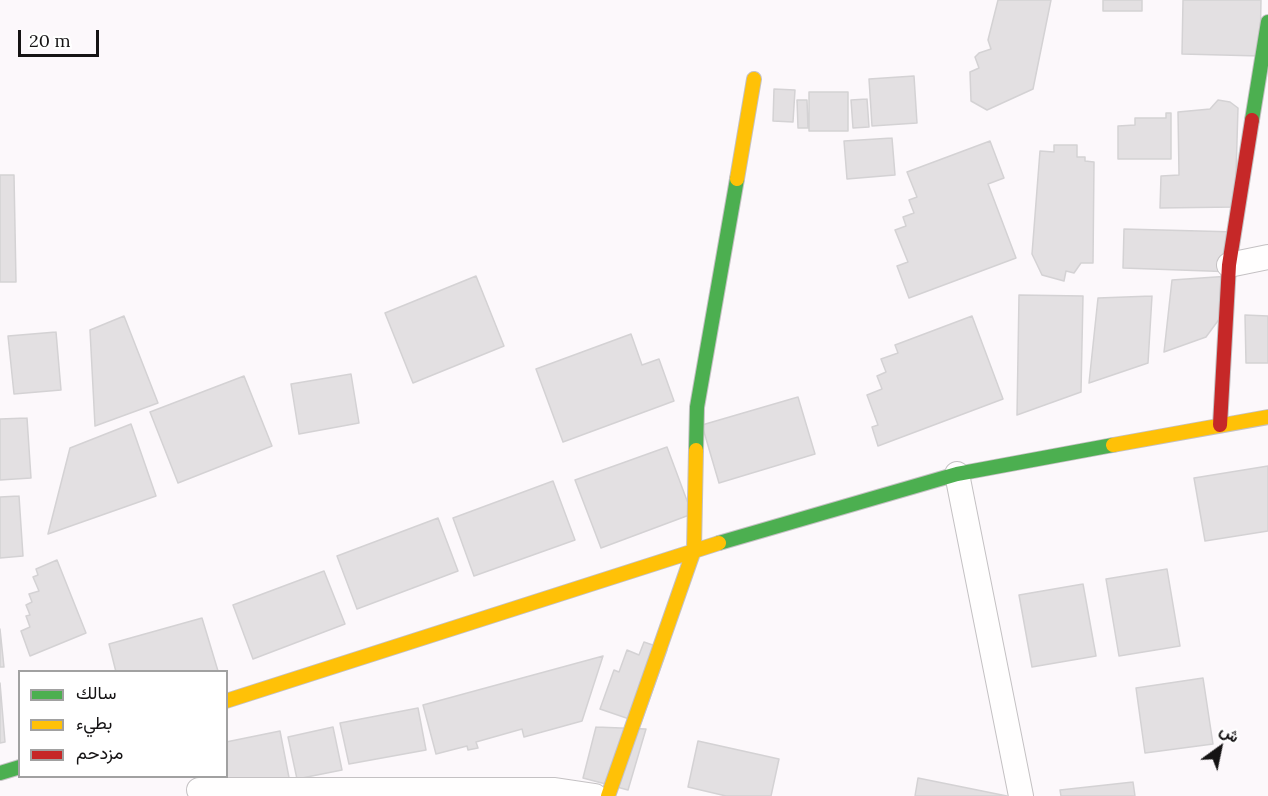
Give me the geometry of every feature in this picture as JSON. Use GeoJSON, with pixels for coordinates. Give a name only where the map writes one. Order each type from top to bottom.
{"type":"FeatureCollection","features":[{"type":"Feature","properties":{"kind":"street"},"geometry":{"type":"LineString","coordinates":[[1220,425],[1229,265],[1268,22]]}},
{"type":"Feature","properties":{"kind":"street"},"geometry":{"type":"LineString","coordinates":[[608,796],[694,550],[697,407],[754,79]]}},
{"type":"Feature","properties":{"kind":"street"},"geometry":{"type":"LineString","coordinates":[[1229,265],[1268,256]]}},
{"type":"Feature","properties":{"kind":"street"},"geometry":{"type":"LineString","coordinates":[[228,700],[694,550],[957,474],[1268,417]]}},
{"type":"Feature","properties":{"kind":"street"},"geometry":{"type":"LineString","coordinates":[[957,474],[1021,796]]}},
{"type":"Feature","properties":{"kind":"street"},"geometry":{"type":"LineString","coordinates":[[0,773],[18,768]]}},
{"type":"Feature","properties":{"kind":"street"},"geometry":{"type":"LineString","coordinates":[[198,788],[445,793],[555,790],[595,796]]}},
{"type":"Feature","properties":{"kind":"building"},"geometry":{"type":"Polygon","coordinates":[[[998,0],[1051,0],[1033,89],[987,110],[971,101],[970,72],[979,68],[975,57],[991,49],[988,40],[998,0]]]}},
{"type":"Feature","properties":{"kind":"building"},"geometry":{"type":"Polygon","coordinates":[[[1103,0],[1142,0],[1142,11],[1103,11],[1103,0]]]}},
{"type":"Feature","properties":{"kind":"building"},"geometry":{"type":"Polygon","coordinates":[[[1183,0],[1261,0],[1260,56],[1182,54],[1183,0]]]}},
{"type":"Feature","properties":{"kind":"building"},"geometry":{"type":"Polygon","coordinates":[[[914,76],[917,123],[872,126],[869,79],[914,76]]]}},
{"type":"Feature","properties":{"kind":"building"},"geometry":{"type":"Polygon","coordinates":[[[774,89],[795,90],[793,122],[773,121],[774,89]]]}},
{"type":"Feature","properties":{"kind":"building"},"geometry":{"type":"Polygon","coordinates":[[[809,92],[848,92],[848,131],[809,131],[809,92]]]}},
{"type":"Feature","properties":{"kind":"building"},"geometry":{"type":"Polygon","coordinates":[[[867,99],[869,127],[853,128],[851,100],[867,99]]]}},
{"type":"Feature","properties":{"kind":"building"},"geometry":{"type":"Polygon","coordinates":[[[797,100],[807,100],[808,128],[798,128],[797,100]]]}},
{"type":"Feature","properties":{"kind":"building"},"geometry":{"type":"Polygon","coordinates":[[[1218,100],[1230,102],[1238,108],[1235,207],[1160,208],[1161,176],[1179,175],[1178,112],[1210,109],[1218,100]]]}},
{"type":"Feature","properties":{"kind":"building"},"geometry":{"type":"Polygon","coordinates":[[[1166,113],[1171,113],[1171,159],[1118,159],[1118,126],[1135,125],[1135,118],[1166,118],[1166,113]]]}},
{"type":"Feature","properties":{"kind":"building"},"geometry":{"type":"Polygon","coordinates":[[[892,138],[895,175],[847,179],[844,141],[892,138]]]}},
{"type":"Feature","properties":{"kind":"building"},"geometry":{"type":"Polygon","coordinates":[[[990,141],[1004,178],[988,184],[1016,258],[909,298],[897,266],[908,262],[895,230],[906,226],[903,217],[914,213],[909,200],[917,197],[907,172],[990,141]]]}},
{"type":"Feature","properties":{"kind":"building"},"geometry":{"type":"Polygon","coordinates":[[[1054,145],[1077,145],[1077,157],[1085,157],[1085,161],[1094,162],[1093,263],[1081,263],[1074,273],[1066,271],[1064,281],[1042,275],[1032,254],[1040,151],[1054,152],[1054,145]]]}},
{"type":"Feature","properties":{"kind":"building"},"geometry":{"type":"Polygon","coordinates":[[[0,175],[14,175],[16,282],[0,282],[0,175]]]}},
{"type":"Feature","properties":{"kind":"building"},"geometry":{"type":"Polygon","coordinates":[[[1124,229],[1237,232],[1236,272],[1123,268],[1124,229]]]}},
{"type":"Feature","properties":{"kind":"building"},"geometry":{"type":"Polygon","coordinates":[[[476,276],[504,346],[413,383],[385,313],[476,276]]]}},
{"type":"Feature","properties":{"kind":"building"},"geometry":{"type":"Polygon","coordinates":[[[1230,276],[1223,314],[1206,337],[1164,352],[1172,280],[1230,276]]]}},
{"type":"Feature","properties":{"kind":"building"},"geometry":{"type":"Polygon","coordinates":[[[1019,295],[1083,296],[1081,392],[1017,415],[1019,295]]]}},
{"type":"Feature","properties":{"kind":"building"},"geometry":{"type":"Polygon","coordinates":[[[1152,296],[1148,363],[1089,383],[1098,298],[1152,296]]]}},
{"type":"Feature","properties":{"kind":"building"},"geometry":{"type":"Polygon","coordinates":[[[1245,315],[1268,316],[1268,363],[1246,363],[1245,315]]]}},
{"type":"Feature","properties":{"kind":"building"},"geometry":{"type":"Polygon","coordinates":[[[124,316],[158,403],[95,426],[90,330],[124,316]]]}},
{"type":"Feature","properties":{"kind":"building"},"geometry":{"type":"Polygon","coordinates":[[[972,316],[1003,399],[878,446],[872,427],[878,425],[867,395],[882,389],[877,376],[886,372],[881,359],[898,353],[895,345],[972,316]]]}},
{"type":"Feature","properties":{"kind":"building"},"geometry":{"type":"Polygon","coordinates":[[[56,332],[61,390],[14,394],[8,336],[56,332]]]}},
{"type":"Feature","properties":{"kind":"building"},"geometry":{"type":"Polygon","coordinates":[[[631,334],[642,365],[659,359],[674,401],[563,442],[536,369],[631,334]]]}},
{"type":"Feature","properties":{"kind":"building"},"geometry":{"type":"Polygon","coordinates":[[[351,374],[359,423],[299,434],[291,384],[351,374]]]}},
{"type":"Feature","properties":{"kind":"building"},"geometry":{"type":"Polygon","coordinates":[[[244,376],[272,446],[178,483],[150,412],[244,376]]]}},
{"type":"Feature","properties":{"kind":"building"},"geometry":{"type":"Polygon","coordinates":[[[798,397],[815,454],[719,483],[702,425],[798,397]]]}},
{"type":"Feature","properties":{"kind":"building"},"geometry":{"type":"Polygon","coordinates":[[[27,418],[31,478],[0,480],[0,419],[27,418]]]}},
{"type":"Feature","properties":{"kind":"building"},"geometry":{"type":"Polygon","coordinates":[[[131,424],[156,496],[48,534],[70,448],[131,424]]]}},
{"type":"Feature","properties":{"kind":"building"},"geometry":{"type":"Polygon","coordinates":[[[667,447],[692,514],[601,548],[575,480],[667,447]]]}},
{"type":"Feature","properties":{"kind":"building"},"geometry":{"type":"Polygon","coordinates":[[[1268,466],[1268,531],[1205,541],[1194,478],[1268,466]]]}},
{"type":"Feature","properties":{"kind":"building"},"geometry":{"type":"Polygon","coordinates":[[[553,481],[575,540],[474,576],[453,518],[553,481]]]}},
{"type":"Feature","properties":{"kind":"building"},"geometry":{"type":"Polygon","coordinates":[[[19,496],[23,556],[0,558],[0,497],[19,496]]]}},
{"type":"Feature","properties":{"kind":"building"},"geometry":{"type":"Polygon","coordinates":[[[438,518],[458,571],[357,609],[337,556],[438,518]]]}},
{"type":"Feature","properties":{"kind":"building"},"geometry":{"type":"Polygon","coordinates":[[[57,560],[86,633],[30,656],[21,631],[30,627],[26,616],[30,615],[26,605],[32,602],[29,594],[39,591],[33,577],[38,575],[36,569],[57,560]]]}},
{"type":"Feature","properties":{"kind":"building"},"geometry":{"type":"Polygon","coordinates":[[[1167,569],[1180,646],[1119,656],[1106,579],[1167,569]]]}},
{"type":"Feature","properties":{"kind":"building"},"geometry":{"type":"Polygon","coordinates":[[[324,571],[345,624],[253,659],[233,605],[324,571]]]}},
{"type":"Feature","properties":{"kind":"building"},"geometry":{"type":"Polygon","coordinates":[[[1083,584],[1096,656],[1032,667],[1019,595],[1083,584]]]}},
{"type":"Feature","properties":{"kind":"building"},"geometry":{"type":"Polygon","coordinates":[[[202,618],[218,670],[116,670],[109,644],[202,618]]]}},
{"type":"Feature","properties":{"kind":"building"},"geometry":{"type":"Polygon","coordinates":[[[0,629],[4,667],[0,667],[0,629]]]}},
{"type":"Feature","properties":{"kind":"building"},"geometry":{"type":"Polygon","coordinates":[[[644,642],[667,650],[641,723],[600,709],[614,670],[619,672],[627,650],[639,655],[644,642]]]}},
{"type":"Feature","properties":{"kind":"building"},"geometry":{"type":"Polygon","coordinates":[[[603,656],[582,721],[524,737],[522,729],[476,742],[478,748],[468,750],[467,746],[436,754],[423,705],[603,656]]]}},
{"type":"Feature","properties":{"kind":"building"},"geometry":{"type":"Polygon","coordinates":[[[1203,678],[1213,744],[1145,753],[1136,688],[1203,678]]]}},
{"type":"Feature","properties":{"kind":"building"},"geometry":{"type":"Polygon","coordinates":[[[0,683],[5,742],[0,743],[0,683]]]}},
{"type":"Feature","properties":{"kind":"building"},"geometry":{"type":"Polygon","coordinates":[[[418,708],[426,750],[349,764],[340,723],[418,708]]]}},
{"type":"Feature","properties":{"kind":"building"},"geometry":{"type":"Polygon","coordinates":[[[333,727],[342,770],[297,779],[288,737],[333,727]]]}},
{"type":"Feature","properties":{"kind":"building"},"geometry":{"type":"Polygon","coordinates":[[[596,727],[646,729],[628,790],[583,778],[596,727]]]}},
{"type":"Feature","properties":{"kind":"building"},"geometry":{"type":"Polygon","coordinates":[[[280,731],[291,788],[224,796],[220,778],[228,778],[228,742],[280,731]]]}},
{"type":"Feature","properties":{"kind":"building"},"geometry":{"type":"Polygon","coordinates":[[[698,741],[779,759],[771,796],[726,796],[688,787],[698,741]]]}},
{"type":"Feature","properties":{"kind":"building"},"geometry":{"type":"Polygon","coordinates":[[[918,778],[1007,796],[915,796],[918,778]]]}},
{"type":"Feature","properties":{"kind":"building"},"geometry":{"type":"Polygon","coordinates":[[[1133,782],[1135,796],[1061,796],[1060,790],[1133,782]]]}},
{"type":"Feature","properties":{"kind":"traffic: fast"},"geometry":{"type":"LineString","coordinates":[[1252,120],[1268,22]]}},
{"type":"Feature","properties":{"kind":"traffic: fast"},"geometry":{"type":"LineString","coordinates":[[696,450],[697,407],[737,179]]}},
{"type":"Feature","properties":{"kind":"traffic: fast"},"geometry":{"type":"LineString","coordinates":[[719,543],[957,474],[1113,445]]}},
{"type":"Feature","properties":{"kind":"traffic: fast"},"geometry":{"type":"LineString","coordinates":[[0,773],[18,768]]}},
{"type":"Feature","properties":{"kind":"traffic: slow"},"geometry":{"type":"LineString","coordinates":[[737,179],[754,79]]}},
{"type":"Feature","properties":{"kind":"traffic: slow"},"geometry":{"type":"LineString","coordinates":[[1113,445],[1268,417]]}},
{"type":"Feature","properties":{"kind":"traffic: slow"},"geometry":{"type":"LineString","coordinates":[[608,796],[694,550],[696,450]]}},
{"type":"Feature","properties":{"kind":"traffic: slow"},"geometry":{"type":"LineString","coordinates":[[228,700],[719,543]]}},
{"type":"Feature","properties":{"kind":"traffic: jam"},"geometry":{"type":"LineString","coordinates":[[1220,425],[1229,265],[1252,120]]}}]}
